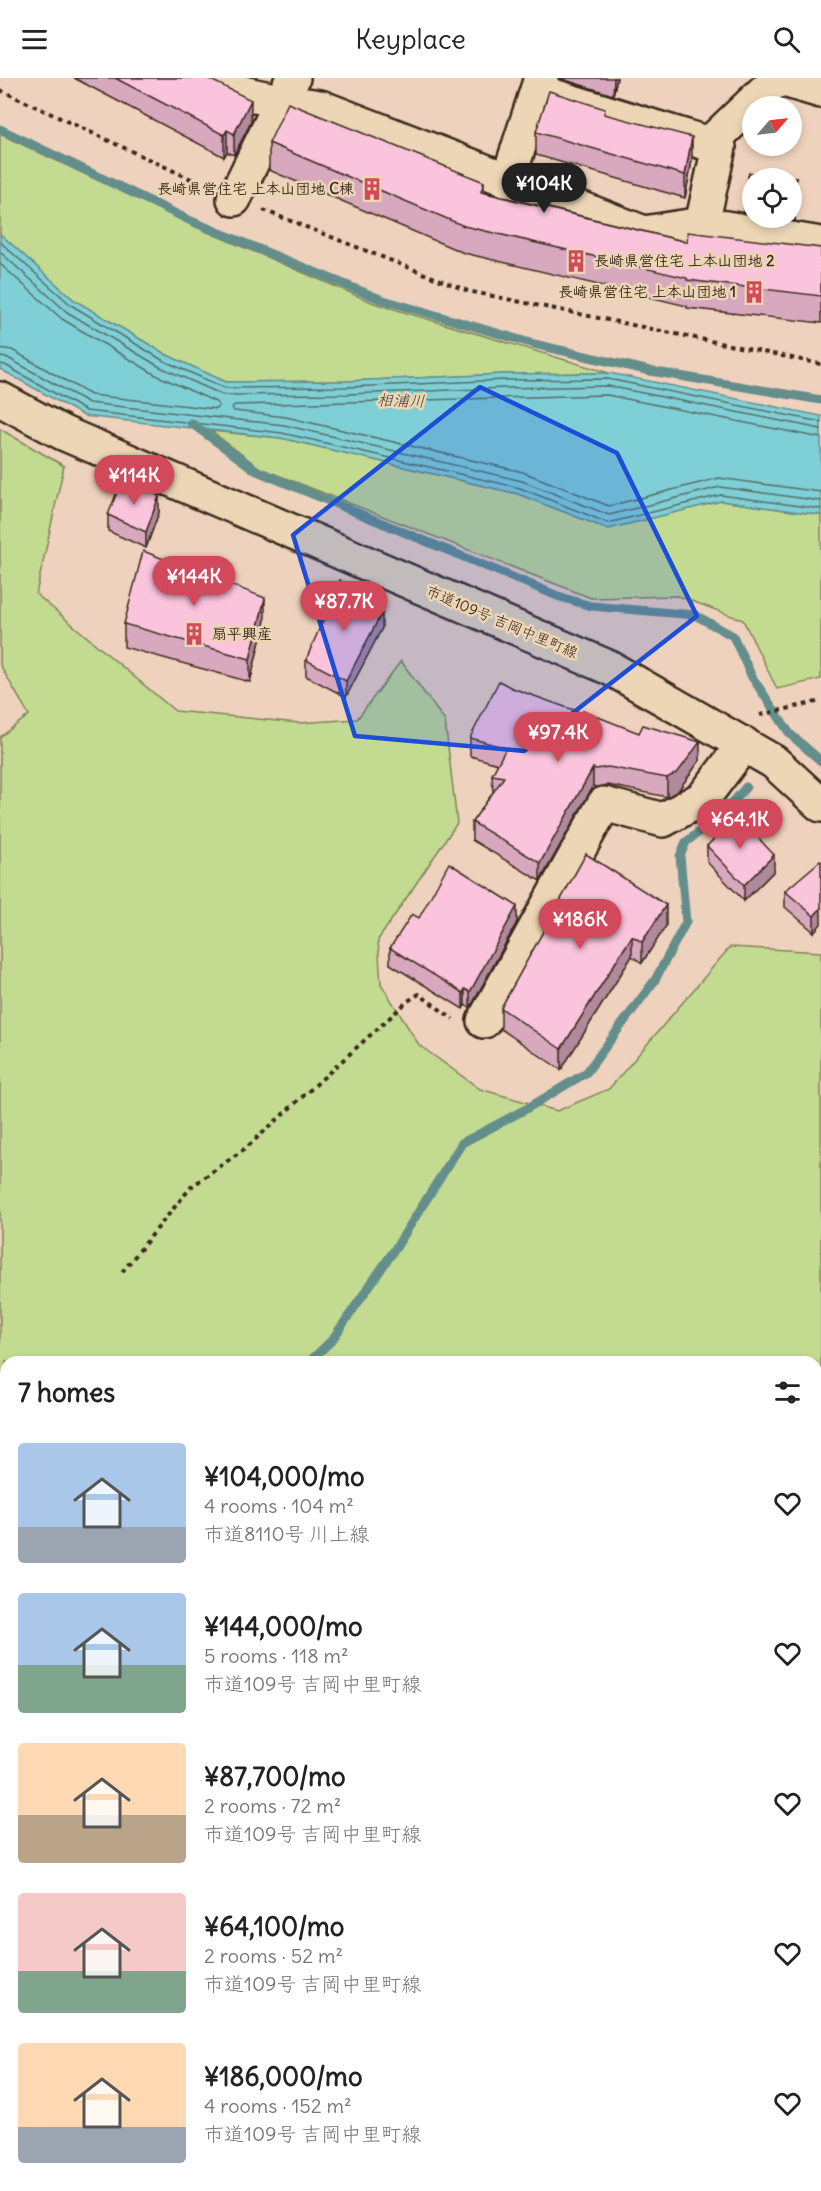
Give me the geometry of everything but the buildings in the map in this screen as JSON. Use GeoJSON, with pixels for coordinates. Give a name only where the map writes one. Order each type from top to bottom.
{"type":"FeatureCollection","features":[{"type":"Feature","properties":{"kind":"street"},"geometry":{"type":"LineString","coordinates":[[203,78],[219,87],[287,90],[320,107],[644,233],[702,224],[821,244]]}},
{"type":"Feature","properties":{"kind":"street"},"geometry":{"type":"LineString","coordinates":[[709,144],[777,78],[821,92]]}},
{"type":"Feature","properties":{"kind":"street"},"geometry":{"type":"LineString","coordinates":[[508,180],[539,85],[719,147],[702,224]]}},
{"type":"Feature","properties":{"kind":"street"},"geometry":{"type":"LineString","coordinates":[[234,199],[287,90]]}},
{"type":"Feature","properties":{"kind":"street","name":"市道109号 吉岡中里町線"},"geometry":{"type":"LineString","coordinates":[[0,399],[63,433],[609,669],[774,762],[821,805]]}},
{"type":"Feature","properties":{"kind":"street"},"geometry":{"type":"LineString","coordinates":[[484,1021],[604,804],[663,820],[703,798],[744,744]]}},
{"type":"Feature","properties":{"kind":"path"},"geometry":{"type":"LineString","coordinates":[[0,90],[234,199],[468,291],[821,364]]}},
{"type":"Feature","properties":{"kind":"path"},"geometry":{"type":"LineString","coordinates":[[759,716],[821,701]]}},
{"type":"Feature","properties":{"kind":"path"},"geometry":{"type":"LineString","coordinates":[[122,1272],[191,1187],[247,1147],[419,994],[470,1033],[484,1021]]}},
{"type":"Feature","properties":{"kind":"highlighted area"},"geometry":{"type":"Polygon","coordinates":[[[480,387],[617,453],[697,616],[524,751],[355,736],[293,535],[480,387]]]}},
{"type":"Feature","properties":{"kind":"green space"},"geometry":{"type":"Polygon","coordinates":[[[0,134],[203,230],[374,303],[609,373],[506,374],[348,381],[226,382],[167,355],[74,300],[0,234],[0,134]]]}},
{"type":"Feature","properties":{"kind":"green space"},"geometry":{"type":"Polygon","coordinates":[[[0,429],[64,466],[36,594],[175,711],[299,723],[357,719],[401,661],[445,721],[457,823],[378,940],[381,984],[419,1045],[480,1089],[557,1111],[609,1089],[730,947],[821,952],[821,1356],[0,1356],[0,737],[29,715],[0,665],[0,429]]]}},
{"type":"Feature","properties":{"kind":"green space"},"geometry":{"type":"Polygon","coordinates":[[[211,431],[281,438],[518,494],[608,529],[721,501],[821,515],[821,679],[777,689],[743,620],[678,596],[591,598],[260,468],[211,431]]]}},
{"type":"Feature","properties":{"kind":"water","name":"相浦川"},"geometry":{"type":"Polygon","coordinates":[[[0,234],[74,300],[167,355],[226,382],[348,381],[506,374],[609,373],[821,416],[821,515],[721,501],[608,529],[518,494],[281,438],[84,416],[0,369],[0,234]]]}},
{"type":"Feature","properties":{"kind":"waterway"},"geometry":{"type":"LineString","coordinates":[[0,129],[191,221],[380,299],[534,344],[650,371],[821,400]]}},
{"type":"Feature","properties":{"kind":"waterway"},"geometry":{"type":"LineString","coordinates":[[191,423],[257,471],[560,597],[591,606],[695,615],[733,636],[752,677],[790,734],[821,761]]}},
{"type":"Feature","properties":{"kind":"waterway"},"geometry":{"type":"LineString","coordinates":[[315,1356],[332,1340],[395,1249],[462,1143],[526,1109],[586,1073],[655,980],[686,922],[680,856],[686,842],[723,814],[746,787]]}},
{"type":"Feature","properties":{"kind":"place","name":"長崎県営住宅 上本山団地 C棟"},"geometry":{"type":"Point","coordinates":[372,189]}},
{"type":"Feature","properties":{"kind":"place","name":"長崎県営住宅 上本山団地 2"},"geometry":{"type":"Point","coordinates":[576,261]}},
{"type":"Feature","properties":{"kind":"place","name":"長崎県営住宅 上本山団地 1"},"geometry":{"type":"Point","coordinates":[754,292]}},
{"type":"Feature","properties":{"kind":"place","name":"扇平興産"},"geometry":{"type":"Point","coordinates":[194,634]}}]}
